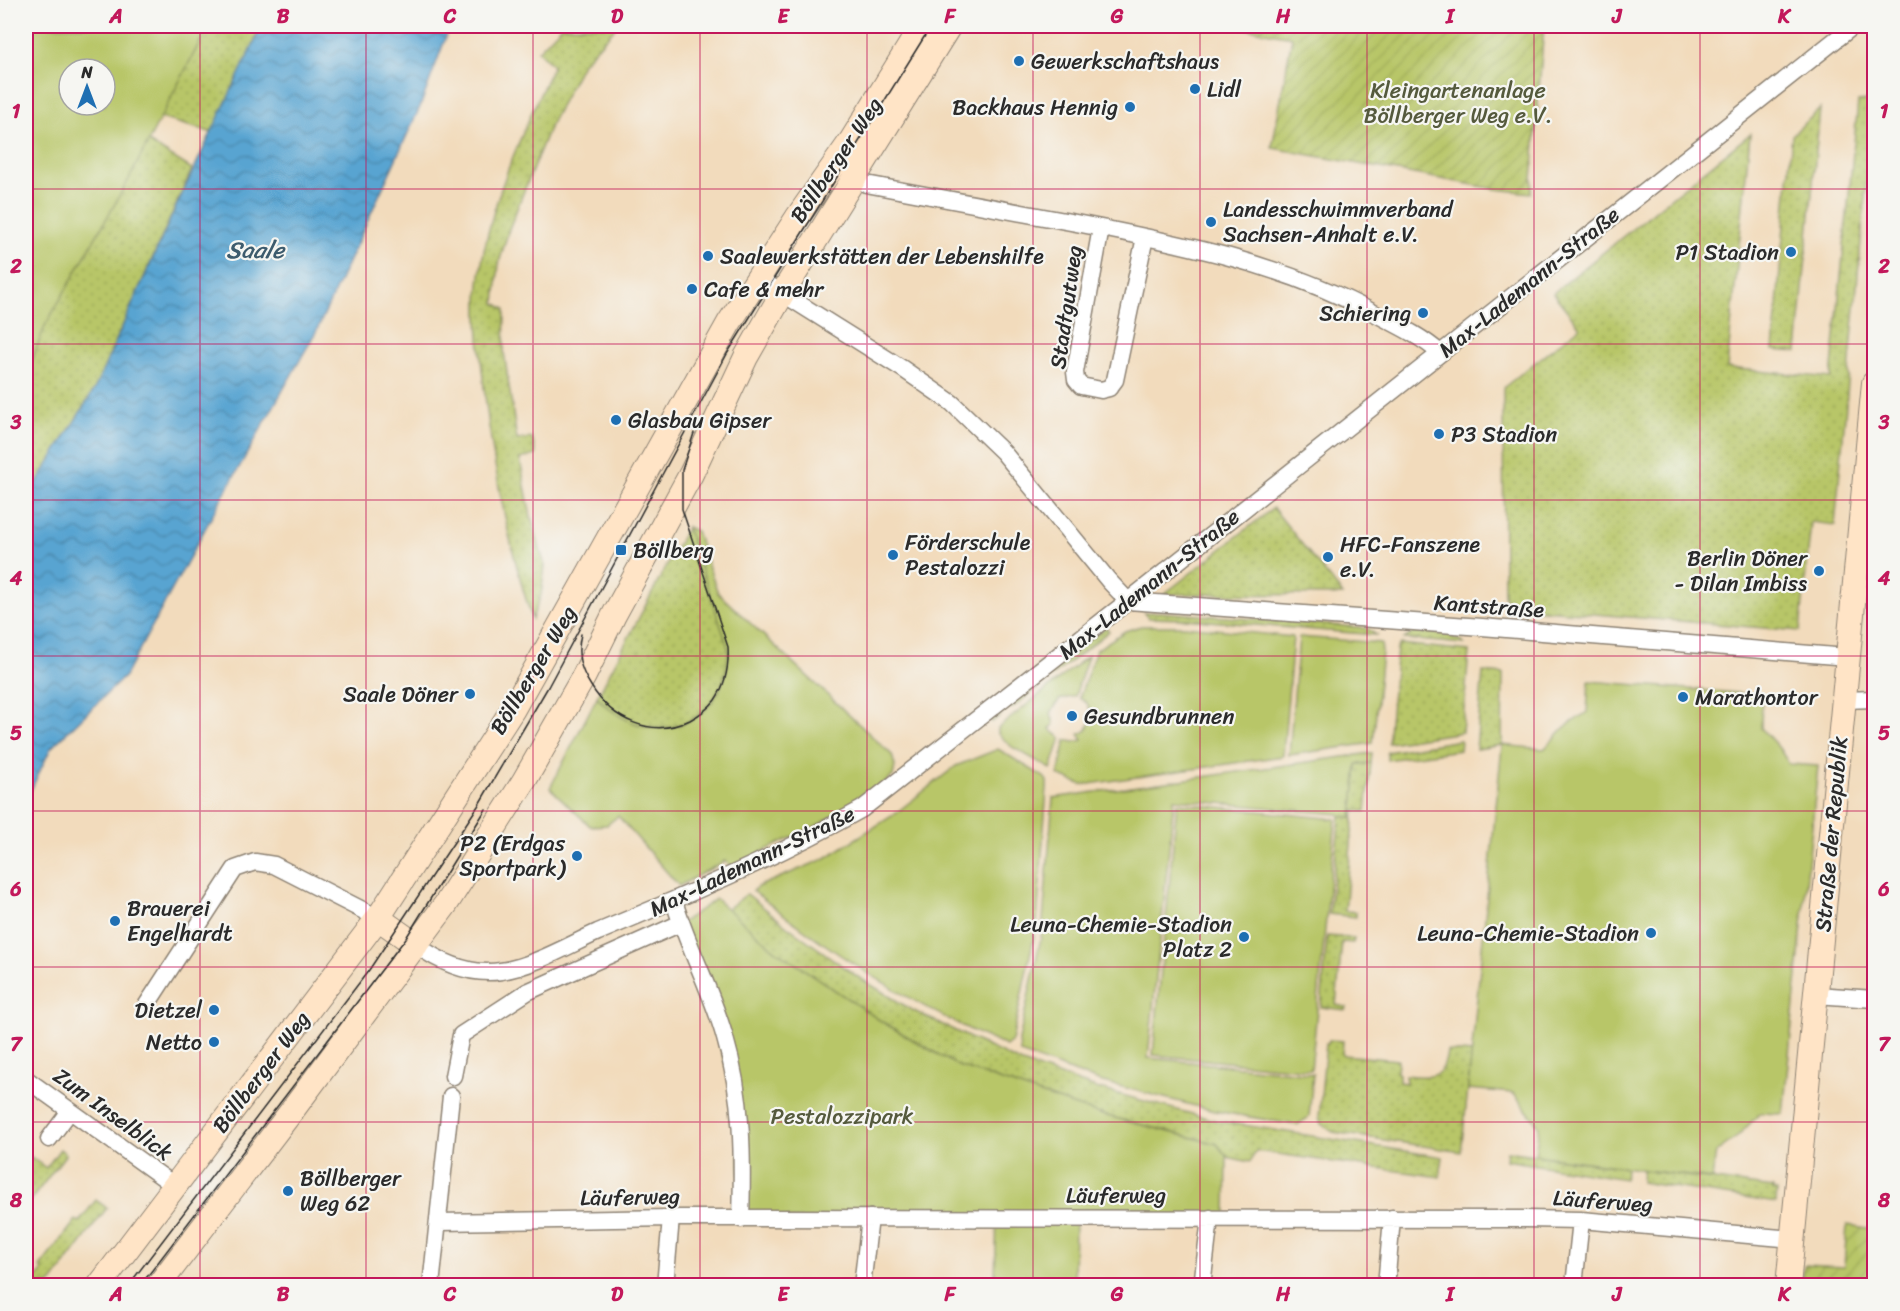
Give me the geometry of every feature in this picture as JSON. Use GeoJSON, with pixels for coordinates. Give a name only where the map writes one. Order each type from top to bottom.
{"type":"FeatureCollection","features":[{"type":"Feature","properties":{"kind":"street","name":"Böllberger Weg"},"geometry":{"type":"LineString","coordinates":[[99,1286],[378,918],[513,709],[729,323],[851,141],[922,26]]}},
{"type":"Feature","properties":{"kind":"street","name":"Böllberger Weg"},"geometry":{"type":"LineString","coordinates":[[158,1286],[446,904],[546,744],[691,474],[746,357],[782,294],[949,26]]}},
{"type":"Feature","properties":{"kind":"street","name":"Max-Lademann-Straße"},"geometry":{"type":"LineString","coordinates":[[378,918],[446,963],[472,971],[501,971],[537,960],[674,901],[765,860],[862,809],[1853,26]]}},
{"type":"Feature","properties":{"kind":"street","name":"Stadtgutweg"},"geometry":{"type":"LineString","coordinates":[[856,176],[866,184],[1222,253],[1309,282],[1354,302],[1430,344],[1440,353]]}},
{"type":"Feature","properties":{"kind":"street","name":"Stadtgutweg"},"geometry":{"type":"LineString","coordinates":[[1101,228],[1075,372],[1076,380],[1082,386],[1101,390],[1109,388],[1115,380],[1145,237]]}},
{"type":"Feature","properties":{"kind":"street"},"geometry":{"type":"LineString","coordinates":[[758,278],[903,369],[952,403],[1004,452],[1109,581],[1128,601]]}},
{"type":"Feature","properties":{"kind":"street","name":"Straße der Republik"},"geometry":{"type":"LineString","coordinates":[[1788,1286],[1875,383]]}},
{"type":"Feature","properties":{"kind":"street","name":"Kantstraße"},"geometry":{"type":"LineString","coordinates":[[1128,601],[1847,657]]}},
{"type":"Feature","properties":{"kind":"street"},"geometry":{"type":"LineString","coordinates":[[1844,700],[1875,699]]}},
{"type":"Feature","properties":{"kind":"street"},"geometry":{"type":"LineString","coordinates":[[146,1006],[236,868],[255,862],[274,865],[378,918]]}},
{"type":"Feature","properties":{"kind":"street"},"geometry":{"type":"LineString","coordinates":[[674,901],[681,923],[708,984],[733,1070],[743,1145],[741,1219]]}},
{"type":"Feature","properties":{"kind":"street","name":"Max-Lademann-Straße"},"geometry":{"type":"LineString","coordinates":[[453,1076],[461,1035],[527,992],[681,923]]}},
{"type":"Feature","properties":{"kind":"street"},"geometry":{"type":"LineString","coordinates":[[1816,994],[1875,999]]}},
{"type":"Feature","properties":{"kind":"street","name":"Zum Inselblick"},"geometry":{"type":"LineString","coordinates":[[26,1079],[175,1186]]}},
{"type":"Feature","properties":{"kind":"street"},"geometry":{"type":"LineString","coordinates":[[431,1286],[451,1096]]}},
{"type":"Feature","properties":{"kind":"street"},"geometry":{"type":"LineString","coordinates":[[49,1139],[70,1111]]}},
{"type":"Feature","properties":{"kind":"street"},"geometry":{"type":"LineString","coordinates":[[665,1286],[671,1218]]}},
{"type":"Feature","properties":{"kind":"street","name":"Läuferweg"},"geometry":{"type":"LineString","coordinates":[[439,1222],[671,1218],[1581,1220],[1792,1239]]}},
{"type":"Feature","properties":{"kind":"street"},"geometry":{"type":"LineString","coordinates":[[862,1286],[870,1218]]}},
{"type":"Feature","properties":{"kind":"street"},"geometry":{"type":"LineString","coordinates":[[1202,1286],[1210,1218]]}},
{"type":"Feature","properties":{"kind":"street"},"geometry":{"type":"LineString","coordinates":[[1386,1286],[1392,1218]]}},
{"type":"Feature","properties":{"kind":"street"},"geometry":{"type":"LineString","coordinates":[[1574,1286],[1581,1220]]}},
{"type":"Feature","properties":{"kind":"green space"},"geometry":{"type":"Polygon","coordinates":[[[26,26],[260,26],[221,135],[160,118],[117,80],[117,57],[57,57],[26,26]]]}},
{"type":"Feature","properties":{"kind":"green space"},"geometry":{"type":"Polygon","coordinates":[[[26,26],[208,26],[128,181],[45,326],[26,376],[26,26]]]}},
{"type":"Feature","properties":{"kind":"green space"},"geometry":{"type":"Polygon","coordinates":[[[562,26],[617,26],[582,64],[549,128],[509,229],[499,263],[495,303],[505,309],[504,352],[517,440],[532,438],[536,455],[520,459],[531,517],[545,566],[541,595],[532,619],[502,505],[492,446],[480,346],[479,289],[485,248],[499,194],[553,66],[538,51],[562,26]]]}},
{"type":"Feature","properties":{"kind":"green space","name":"Kleingartenanlage Böllberger Weg e.V."},"geometry":{"type":"Polygon","coordinates":[[[1233,26],[1544,26],[1531,193],[1495,189],[1272,148],[1292,37],[1233,26]]]}},
{"type":"Feature","properties":{"kind":"green space"},"geometry":{"type":"Polygon","coordinates":[[[26,94],[57,105],[57,117],[94,117],[126,128],[192,169],[94,390],[26,500],[26,94]]]}},
{"type":"Feature","properties":{"kind":"green space"},"geometry":{"type":"Polygon","coordinates":[[[1874,100],[1835,525],[1811,522],[1800,631],[1509,607],[1504,595],[1503,388],[1580,327],[1553,293],[1750,134],[1727,368],[1831,378],[1858,102],[1874,100]]]}},
{"type":"Feature","properties":{"kind":"green space"},"geometry":{"type":"Polygon","coordinates":[[[1820,109],[1797,352],[1773,350],[1792,135],[1820,109]]]}},
{"type":"Feature","properties":{"kind":"green space"},"geometry":{"type":"Polygon","coordinates":[[[1273,508],[1343,595],[1164,594],[1177,584],[1273,508]]]}},
{"type":"Feature","properties":{"kind":"green space"},"geometry":{"type":"Polygon","coordinates":[[[687,527],[726,634],[728,663],[726,676],[714,699],[696,717],[671,727],[640,725],[621,717],[597,697],[687,527]]]}},
{"type":"Feature","properties":{"kind":"green space"},"geometry":{"type":"Polygon","coordinates":[[[687,527],[696,531],[718,593],[892,755],[895,766],[893,776],[859,802],[818,825],[731,867],[725,861],[679,886],[618,816],[607,825],[590,826],[550,788],[597,697],[618,715],[640,725],[662,728],[683,724],[701,713],[716,697],[725,674],[728,647],[687,527]]]}},
{"type":"Feature","properties":{"kind":"green space"},"geometry":{"type":"Polygon","coordinates":[[[1159,612],[1358,627],[1368,629],[1376,635],[1186,619],[1148,618],[1144,613],[1159,612]]]}},
{"type":"Feature","properties":{"kind":"green space"},"geometry":{"type":"Polygon","coordinates":[[[1141,626],[1185,626],[1293,637],[1283,756],[1082,785],[1058,775],[1066,740],[1074,742],[1083,740],[1079,734],[1086,731],[1093,717],[1087,703],[1079,698],[1096,650],[1125,631],[1141,626]]]}},
{"type":"Feature","properties":{"kind":"green space"},"geometry":{"type":"Polygon","coordinates":[[[1106,627],[1109,631],[1012,708],[1010,707],[992,722],[988,719],[1106,627]]]}},
{"type":"Feature","properties":{"kind":"green space"},"geometry":{"type":"Polygon","coordinates":[[[1413,633],[1447,635],[1464,644],[1404,639],[1413,633]]]}},
{"type":"Feature","properties":{"kind":"green space"},"geometry":{"type":"Polygon","coordinates":[[[1299,637],[1381,643],[1373,743],[1289,755],[1299,637]]]}},
{"type":"Feature","properties":{"kind":"green space"},"geometry":{"type":"Polygon","coordinates":[[[1400,644],[1469,651],[1462,732],[1388,743],[1397,649],[1400,644]]]}},
{"type":"Feature","properties":{"kind":"green space"},"geometry":{"type":"Polygon","coordinates":[[[1088,656],[1075,696],[1059,700],[1051,713],[1054,724],[1050,729],[1061,738],[1051,769],[1012,747],[998,734],[998,728],[1088,656]]]}},
{"type":"Feature","properties":{"kind":"green space"},"geometry":{"type":"Polygon","coordinates":[[[1483,672],[1503,674],[1502,745],[1476,749],[1483,672]]]}},
{"type":"Feature","properties":{"kind":"green space","name":"Leuna-Chemie-Stadion"},"geometry":{"type":"Polygon","coordinates":[[[1589,681],[1762,695],[1761,728],[1779,748],[1789,764],[1818,766],[1783,1114],[1760,1113],[1737,1137],[1716,1152],[1712,1179],[1535,1155],[1539,1126],[1513,1093],[1468,1089],[1502,745],[1544,749],[1565,727],[1587,712],[1589,681]]]}},
{"type":"Feature","properties":{"kind":"green space"},"geometry":{"type":"Polygon","coordinates":[[[1461,740],[1460,750],[1387,760],[1387,752],[1461,740]]]}},
{"type":"Feature","properties":{"kind":"green space"},"geometry":{"type":"Polygon","coordinates":[[[998,749],[1047,781],[1037,922],[1012,1041],[1006,1046],[939,1014],[874,977],[782,914],[753,891],[757,887],[824,859],[892,816],[956,766],[998,749]]]}},
{"type":"Feature","properties":{"kind":"green space"},"geometry":{"type":"Polygon","coordinates":[[[1372,753],[1371,763],[1357,764],[1352,817],[1174,799],[1148,1058],[1313,1074],[1309,1117],[1297,1125],[1215,1111],[1099,1081],[1020,1053],[1019,1040],[1042,933],[1053,798],[1372,753]]]}},
{"type":"Feature","properties":{"kind":"green space"},"geometry":{"type":"Polygon","coordinates":[[[1371,763],[1366,811],[1354,811],[1345,911],[1356,912],[1356,917],[1329,914],[1340,816],[1352,817],[1357,764],[1371,763]]]}},
{"type":"Feature","properties":{"kind":"green space","name":"Leuna-Chemie-Stadion Platz 2"},"geometry":{"type":"Polygon","coordinates":[[[1177,803],[1336,819],[1311,1070],[1153,1055],[1177,803]]]}},
{"type":"Feature","properties":{"kind":"green space"},"geometry":{"type":"Polygon","coordinates":[[[747,894],[858,977],[912,1010],[1022,1063],[1096,1088],[1218,1121],[1443,1157],[1440,1177],[1256,1151],[1250,1162],[1227,1157],[1217,1144],[1099,1114],[958,1066],[884,1023],[775,950],[726,910],[747,894]]]}},
{"type":"Feature","properties":{"kind":"green space","name":"Pestalozzipark"},"geometry":{"type":"Polygon","coordinates":[[[716,899],[775,950],[884,1023],[958,1066],[1099,1114],[1217,1144],[1227,1157],[1226,1218],[1075,1218],[1074,1284],[1094,1286],[973,1285],[995,1276],[997,1218],[741,1219],[738,1103],[681,923],[716,899]]]}},
{"type":"Feature","properties":{"kind":"green space"},"geometry":{"type":"Polygon","coordinates":[[[1327,936],[1354,938],[1353,943],[1342,942],[1336,1005],[1347,1007],[1346,1010],[1321,1007],[1327,936]]]}},
{"type":"Feature","properties":{"kind":"green space"},"geometry":{"type":"Polygon","coordinates":[[[1329,1040],[1343,1041],[1342,1055],[1398,1060],[1399,1082],[1406,1083],[1405,1075],[1428,1076],[1439,1072],[1443,1068],[1447,1051],[1472,1053],[1461,1152],[1333,1132],[1321,1124],[1319,1117],[1326,1043],[1329,1040]]]}},
{"type":"Feature","properties":{"kind":"green space"},"geometry":{"type":"Polygon","coordinates":[[[60,1149],[66,1154],[31,1200],[28,1199],[26,1202],[26,1164],[31,1157],[46,1168],[60,1149]]]}},
{"type":"Feature","properties":{"kind":"green space"},"geometry":{"type":"Polygon","coordinates":[[[1507,1151],[1626,1168],[1625,1179],[1506,1160],[1507,1151]]]}},
{"type":"Feature","properties":{"kind":"green space"},"geometry":{"type":"Polygon","coordinates":[[[1642,1170],[1773,1188],[1773,1191],[1777,1191],[1776,1203],[1641,1182],[1642,1170]]]}},
{"type":"Feature","properties":{"kind":"green space"},"geometry":{"type":"Polygon","coordinates":[[[96,1200],[107,1208],[53,1281],[49,1285],[31,1285],[43,1270],[40,1267],[76,1220],[79,1222],[96,1200]]]}},
{"type":"Feature","properties":{"kind":"green space"},"geometry":{"type":"Polygon","coordinates":[[[1847,1225],[1874,1229],[1874,1285],[1802,1285],[1804,1265],[1844,1267],[1847,1225]]]}},
{"type":"Feature","properties":{"kind":"water","name":"Saale"},"geometry":{"type":"Polygon","coordinates":[[[262,26],[450,26],[420,107],[317,330],[125,676],[51,748],[26,800],[26,500],[94,390],[173,213],[262,26]]]}},
{"type":"Feature","properties":{"kind":"tram line"},"geometry":{"type":"LineString","coordinates":[[128,1286],[369,970],[478,806],[548,687],[727,354],[931,26]]}},
{"type":"Feature","properties":{"kind":"tram line"},"geometry":{"type":"LineString","coordinates":[[581,634],[579,655],[587,680],[610,708],[634,723],[648,727],[676,725],[690,720],[707,709],[719,694],[726,674],[728,647],[682,509],[682,470],[694,433]]}},
{"type":"Feature","properties":{"kind":"tram line"},"geometry":{"type":"LineString","coordinates":[[140,1286],[406,938],[486,809]]}},
{"type":"Feature","properties":{"kind":"place","name":"Gewerkschaftshaus"},"geometry":{"type":"Point","coordinates":[1019,61]}},
{"type":"Feature","properties":{"kind":"place","name":"Lidl"},"geometry":{"type":"Point","coordinates":[1195,89]}},
{"type":"Feature","properties":{"kind":"place","name":"Backhaus Hennig"},"geometry":{"type":"Point","coordinates":[1130,107]}},
{"type":"Feature","properties":{"kind":"place","name":"Landesschwimmverband Sachsen-Anhalt e.V."},"geometry":{"type":"Point","coordinates":[1211,222]}},
{"type":"Feature","properties":{"kind":"place","name":"P1 Stadion"},"geometry":{"type":"Point","coordinates":[1791,252]}},
{"type":"Feature","properties":{"kind":"place","name":"Saalewerkstätten der Lebenshilfe"},"geometry":{"type":"Point","coordinates":[708,256]}},
{"type":"Feature","properties":{"kind":"place","name":"Cafe & mehr"},"geometry":{"type":"Point","coordinates":[692,289]}},
{"type":"Feature","properties":{"kind":"place","name":"Schiering"},"geometry":{"type":"Point","coordinates":[1423,313]}},
{"type":"Feature","properties":{"kind":"place","name":"Glasbau Gipser"},"geometry":{"type":"Point","coordinates":[616,420]}},
{"type":"Feature","properties":{"kind":"place","name":"P3 Stadion"},"geometry":{"type":"Point","coordinates":[1439,434]}},
{"type":"Feature","properties":{"kind":"place","name":"Böllberg"},"geometry":{"type":"Point","coordinates":[621,550]}},
{"type":"Feature","properties":{"kind":"place","name":"Förderschule Pestalozzi"},"geometry":{"type":"Point","coordinates":[893,555]}},
{"type":"Feature","properties":{"kind":"place","name":"HFC-Fanszene e.V."},"geometry":{"type":"Point","coordinates":[1328,557]}},
{"type":"Feature","properties":{"kind":"place","name":"Berlin Döner - Dilan Imbiss"},"geometry":{"type":"Point","coordinates":[1819,571]}},
{"type":"Feature","properties":{"kind":"place","name":"Saale Döner"},"geometry":{"type":"Point","coordinates":[470,694]}},
{"type":"Feature","properties":{"kind":"place","name":"Marathontor"},"geometry":{"type":"Point","coordinates":[1683,697]}},
{"type":"Feature","properties":{"kind":"place","name":"Gesundbrunnen"},"geometry":{"type":"Point","coordinates":[1072,716]}},
{"type":"Feature","properties":{"kind":"place","name":"P2 (Erdgas Sportpark)"},"geometry":{"type":"Point","coordinates":[577,856]}},
{"type":"Feature","properties":{"kind":"place","name":"Brauerei Engelhardt"},"geometry":{"type":"Point","coordinates":[115,921]}},
{"type":"Feature","properties":{"kind":"place","name":"Leuna-Chemie-Stadion"},"geometry":{"type":"Point","coordinates":[1651,933]}},
{"type":"Feature","properties":{"kind":"place","name":"Leuna-Chemie-Stadion Platz 2"},"geometry":{"type":"Point","coordinates":[1244,937]}},
{"type":"Feature","properties":{"kind":"place","name":"Dietzel"},"geometry":{"type":"Point","coordinates":[214,1010]}},
{"type":"Feature","properties":{"kind":"place","name":"Netto"},"geometry":{"type":"Point","coordinates":[214,1042]}},
{"type":"Feature","properties":{"kind":"place","name":"Böllberger Weg 62"},"geometry":{"type":"Point","coordinates":[288,1191]}}]}
